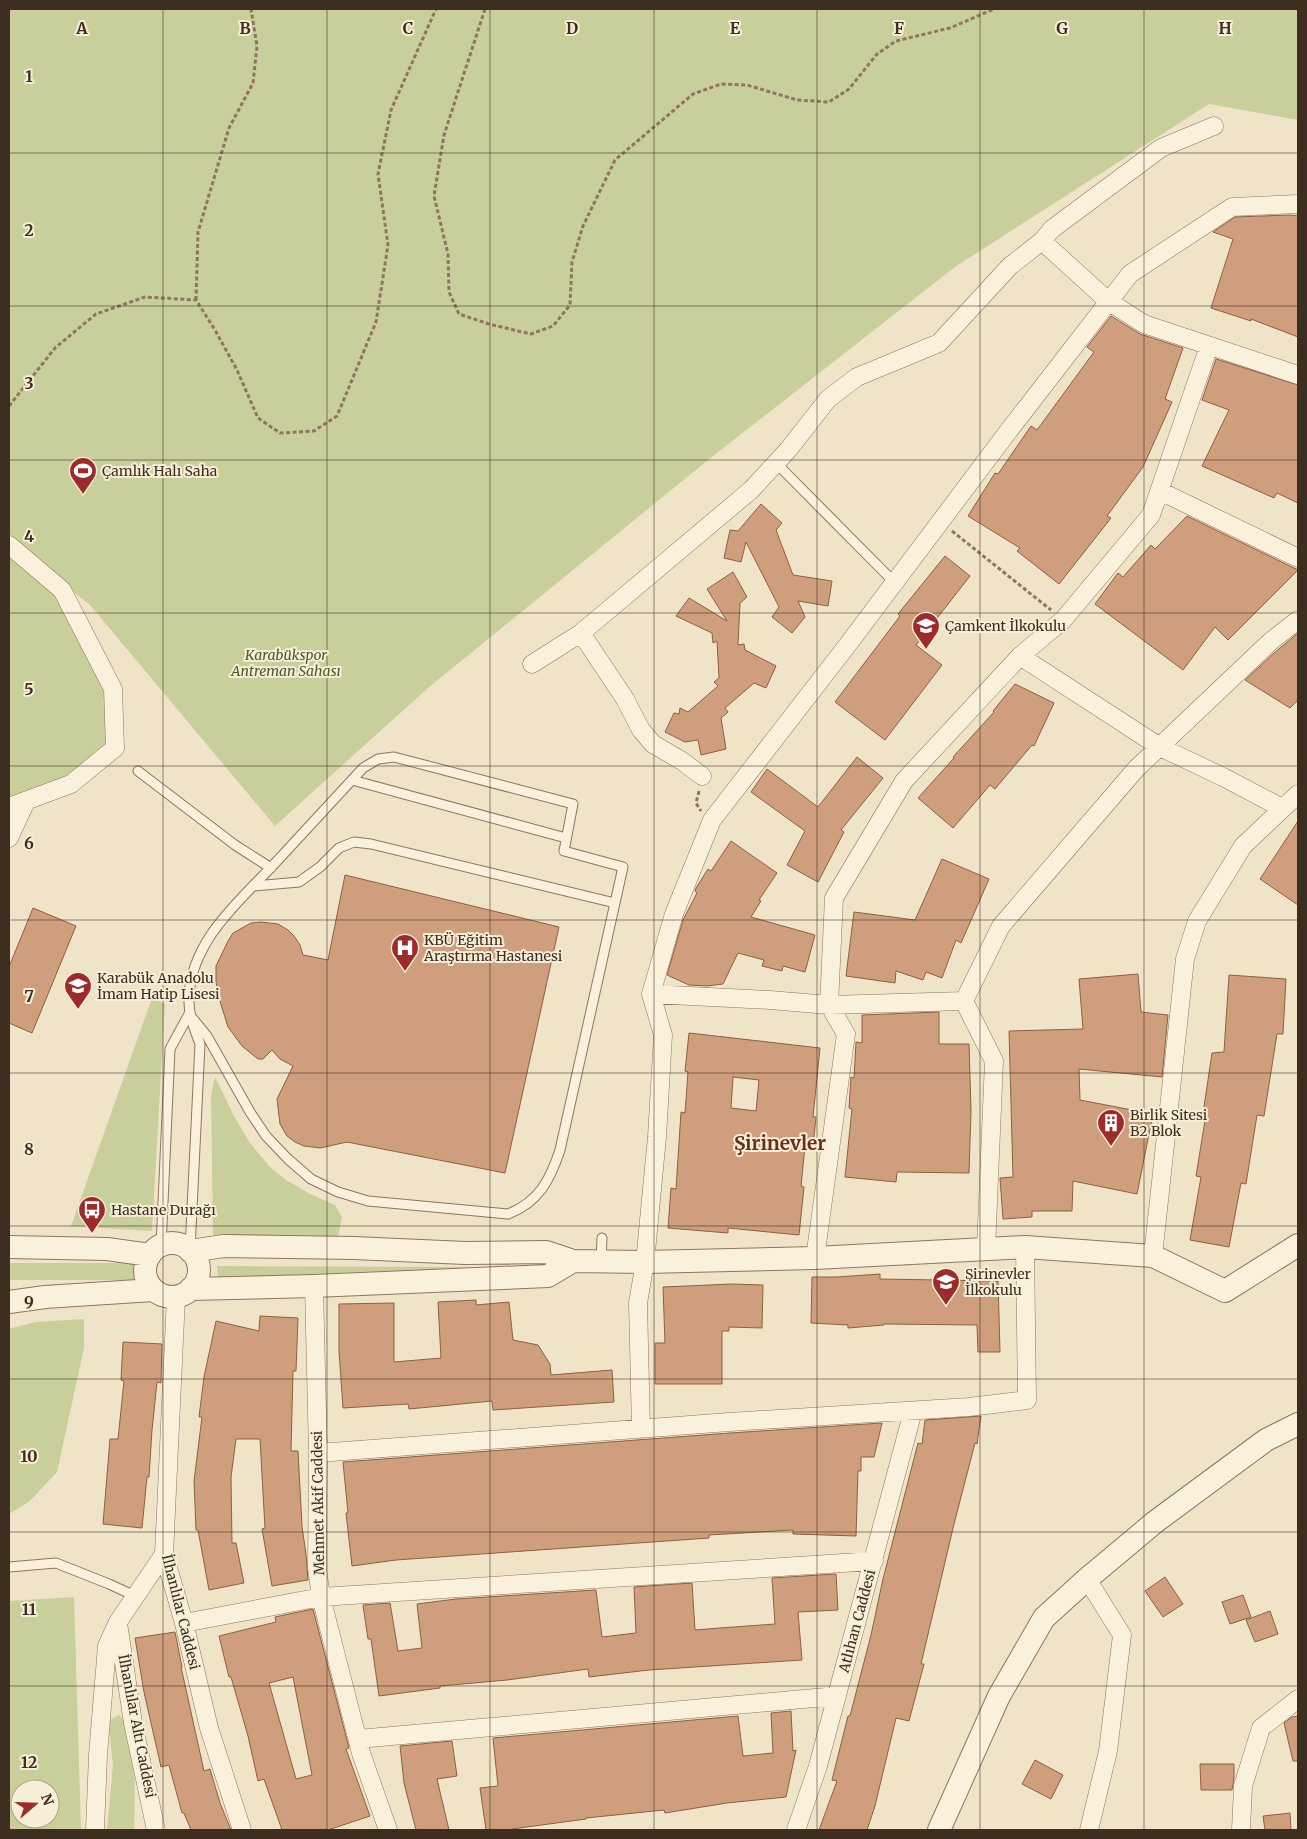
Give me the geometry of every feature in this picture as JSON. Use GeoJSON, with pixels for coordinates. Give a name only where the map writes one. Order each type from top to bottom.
{"type":"FeatureCollection","features":[{"type":"Feature","properties":{"kind":"street"},"geometry":{"type":"LineString","coordinates":[[532,664],[581,633],[751,490],[776,463],[828,399],[857,377],[939,343],[1010,266],[1042,241],[1052,229],[1161,148],[1214,126]]}},
{"type":"Feature","properties":{"kind":"street"},"geometry":{"type":"LineString","coordinates":[[641,1429],[638,1303],[645,1262],[657,1137],[663,1035],[651,994],[674,914],[712,820],[1130,274],[1232,207],[1298,204]]}},
{"type":"Feature","properties":{"kind":"street"},"geometry":{"type":"LineString","coordinates":[[1042,241],[1108,301],[1144,324],[1298,375]]}},
{"type":"Feature","properties":{"kind":"street"},"geometry":{"type":"LineString","coordinates":[[815,1258],[846,1034],[829,1005],[834,898],[904,781],[1020,656],[1062,620],[1151,515],[1209,346]]}},
{"type":"Feature","properties":{"kind":"street"},"geometry":{"type":"LineString","coordinates":[[1160,490],[1298,558]]}},
{"type":"Feature","properties":{"kind":"street"},"geometry":{"type":"LineString","coordinates":[[9,546],[62,590],[113,689],[115,748],[71,784],[9,807]]}},
{"type":"Feature","properties":{"kind":"street"},"geometry":{"type":"LineString","coordinates":[[964,1001],[1001,926],[1136,769],[1271,641],[1298,620]]}},
{"type":"Feature","properties":{"kind":"street"},"geometry":{"type":"LineString","coordinates":[[581,633],[625,699],[641,730],[653,744],[682,761],[702,776]]}},
{"type":"Feature","properties":{"kind":"street"},"geometry":{"type":"LineString","coordinates":[[1020,656],[1160,747],[1282,808]]}},
{"type":"Feature","properties":{"kind":"street"},"geometry":{"type":"LineString","coordinates":[[1153,1256],[1185,959],[1197,921],[1243,846],[1298,794]]}},
{"type":"Feature","properties":{"kind":"street"},"geometry":{"type":"LineString","coordinates":[[9,838],[26,801]]}},
{"type":"Feature","properties":{"kind":"street"},"geometry":{"type":"LineString","coordinates":[[651,994],[829,1005],[964,1001]]}},
{"type":"Feature","properties":{"kind":"street"},"geometry":{"type":"LineString","coordinates":[[964,1001],[994,1061],[986,1249]]}},
{"type":"Feature","properties":{"kind":"street"},"geometry":{"type":"LineString","coordinates":[[9,1247],[155,1250],[176,1244],[190,1251],[195,1257],[198,1266],[196,1282],[183,1293]]}},
{"type":"Feature","properties":{"kind":"street"},"geometry":{"type":"LineString","coordinates":[[190,1251],[224,1246],[354,1248],[465,1253],[546,1252],[573,1261],[645,1262],[815,1258],[1026,1247],[1153,1256],[1225,1291],[1298,1245]]}},
{"type":"Feature","properties":{"kind":"street"},"geometry":{"type":"LineString","coordinates":[[318,1453],[970,1407],[1027,1400],[1026,1247]]}},
{"type":"Feature","properties":{"kind":"street"},"geometry":{"type":"LineString","coordinates":[[153,1290],[146,1277],[146,1262],[155,1250]]}},
{"type":"Feature","properties":{"kind":"street"},"geometry":{"type":"LineString","coordinates":[[9,1302],[45,1297],[153,1290],[168,1297],[183,1293],[548,1276],[573,1261]]}},
{"type":"Feature","properties":{"kind":"street","name":"Mehmet Akif Caddesi"},"geometry":{"type":"LineString","coordinates":[[314,1286],[318,1453],[317,1568],[322,1596],[358,1739],[388,1830]]}},
{"type":"Feature","properties":{"kind":"street","name":"İlhanlılar Caddesi"},"geometry":{"type":"LineString","coordinates":[[183,1293],[164,1554],[184,1623],[209,1728],[242,1830]]}},
{"type":"Feature","properties":{"kind":"street","name":"Atlıhan Caddesi"},"geometry":{"type":"LineString","coordinates":[[796,1830],[818,1766],[913,1411]]}},
{"type":"Feature","properties":{"kind":"street"},"geometry":{"type":"LineString","coordinates":[[939,1830],[999,1696],[1044,1618],[1155,1522],[1266,1440],[1298,1424]]}},
{"type":"Feature","properties":{"kind":"street"},"geometry":{"type":"LineString","coordinates":[[95,1830],[98,1755],[107,1646],[118,1622],[164,1554]]}},
{"type":"Feature","properties":{"kind":"street"},"geometry":{"type":"LineString","coordinates":[[184,1623],[322,1596],[874,1561]]}},
{"type":"Feature","properties":{"kind":"street"},"geometry":{"type":"LineString","coordinates":[[1087,1579],[1122,1635],[1108,1751],[1089,1830]]}},
{"type":"Feature","properties":{"kind":"street","name":"İlhanlılar Altı Caddesi"},"geometry":{"type":"LineString","coordinates":[[118,1622],[133,1723],[156,1830]]}},
{"type":"Feature","properties":{"kind":"street"},"geometry":{"type":"LineString","coordinates":[[358,1739],[837,1696]]}},
{"type":"Feature","properties":{"kind":"street"},"geometry":{"type":"LineString","coordinates":[[1241,1830],[1243,1786],[1261,1728],[1298,1700]]}},
{"type":"Feature","properties":{"kind":"lane"},"geometry":{"type":"LineString","coordinates":[[776,463],[894,582]]}},
{"type":"Feature","properties":{"kind":"lane"},"geometry":{"type":"LineString","coordinates":[[189,1014],[207,1036],[250,1112],[266,1136],[288,1159],[311,1178],[338,1192],[368,1201],[508,1214],[522,1209],[540,1192],[552,1172],[560,1150],[624,867],[564,851],[573,804],[394,758],[378,759],[364,768],[254,886],[234,904],[202,951],[193,972],[188,995],[189,1014],[200,1044],[190,1251]]}},
{"type":"Feature","properties":{"kind":"lane"},"geometry":{"type":"LineString","coordinates":[[138,771],[235,845],[271,868]]}},
{"type":"Feature","properties":{"kind":"lane"},"geometry":{"type":"LineString","coordinates":[[352,780],[566,838]]}},
{"type":"Feature","properties":{"kind":"lane"},"geometry":{"type":"LineString","coordinates":[[254,886],[299,882],[320,867],[339,848],[354,842],[371,844],[615,903]]}},
{"type":"Feature","properties":{"kind":"lane"},"geometry":{"type":"LineString","coordinates":[[155,1250],[170,1049],[189,1014]]}},
{"type":"Feature","properties":{"kind":"lane"},"geometry":{"type":"LineString","coordinates":[[601,1262],[602,1238]]}},
{"type":"Feature","properties":{"kind":"lane"},"geometry":{"type":"LineString","coordinates":[[9,1567],[56,1563],[135,1596]]}},
{"type":"Feature","properties":{"kind":"path"},"geometry":{"type":"LineString","coordinates":[[251,9],[257,46],[253,82],[229,128],[198,232],[196,300],[238,370],[258,418],[280,433],[314,431],[337,416],[376,322],[388,245],[378,174],[392,110],[436,9]]}},
{"type":"Feature","properties":{"kind":"path"},"geometry":{"type":"LineString","coordinates":[[485,9],[444,135],[434,196],[448,254],[449,292],[459,314],[489,324],[531,334],[553,326],[570,305],[572,262],[582,226],[615,160],[693,94],[721,84],[748,85],[797,100],[829,102],[849,89],[877,54],[896,41],[950,28],[994,9]]}},
{"type":"Feature","properties":{"kind":"path"},"geometry":{"type":"LineString","coordinates":[[9,406],[55,348],[96,314],[145,297],[196,300]]}},
{"type":"Feature","properties":{"kind":"path"},"geometry":{"type":"LineString","coordinates":[[940,521],[1062,620]]}},
{"type":"Feature","properties":{"kind":"path"},"geometry":{"type":"LineString","coordinates":[[702,776],[696,804],[702,814],[712,820]]}},
{"type":"Feature","properties":{"kind":"green space","name":"Karabükspor Antreman Sahası"},"geometry":{"type":"Polygon","coordinates":[[[9,9],[1298,9],[1298,120],[1209,104],[955,267],[713,456],[428,688],[275,826],[90,605],[9,541],[9,9]]]}},
{"type":"Feature","properties":{"kind":"green space"},"geometry":{"type":"Polygon","coordinates":[[[9,545],[62,590],[113,689],[115,748],[26,801],[9,840],[9,545]]]}},
{"type":"Feature","properties":{"kind":"green space"},"geometry":{"type":"Polygon","coordinates":[[[152,998],[165,1004],[152,1231],[71,1226],[152,998]]]}},
{"type":"Feature","properties":{"kind":"green space"},"geometry":{"type":"Polygon","coordinates":[[[215,1077],[250,1143],[269,1166],[286,1180],[310,1194],[335,1205],[342,1217],[338,1236],[213,1235],[211,1095],[215,1077]]]}},
{"type":"Feature","properties":{"kind":"green space"},"geometry":{"type":"Polygon","coordinates":[[[9,1263],[137,1263],[138,1280],[9,1280],[9,1263]]]}},
{"type":"Feature","properties":{"kind":"green space"},"geometry":{"type":"Polygon","coordinates":[[[217,1266],[476,1267],[218,1278],[217,1266]]]}},
{"type":"Feature","properties":{"kind":"green space"},"geometry":{"type":"Polygon","coordinates":[[[84,1319],[84,1348],[57,1472],[30,1501],[9,1514],[9,1329],[35,1322],[84,1319]]]}},
{"type":"Feature","properties":{"kind":"green space"},"geometry":{"type":"Polygon","coordinates":[[[74,1597],[81,1830],[9,1830],[9,1601],[74,1597]]]}},
{"type":"Feature","properties":{"kind":"green space"},"geometry":{"type":"Polygon","coordinates":[[[119,1715],[130,1738],[132,1753],[135,1787],[134,1830],[107,1830],[113,1765],[109,1730],[110,1720],[119,1715]]]}},
{"type":"Feature","properties":{"kind":"building"},"geometry":{"type":"Polygon","coordinates":[[[1298,216],[1298,337],[1251,319],[1251,321],[1211,308],[1233,239],[1213,232],[1235,217],[1298,216]]]}},
{"type":"Feature","properties":{"kind":"building"},"geometry":{"type":"Polygon","coordinates":[[[1111,316],[1140,334],[1183,348],[1165,399],[1172,402],[1143,467],[1107,516],[1111,518],[1059,584],[1017,551],[1020,548],[968,516],[995,473],[998,474],[1031,426],[1037,430],[1094,352],[1087,347],[1111,316]]]}},
{"type":"Feature","properties":{"kind":"building"},"geometry":{"type":"Polygon","coordinates":[[[1216,359],[1298,385],[1298,503],[1277,493],[1274,498],[1202,466],[1229,410],[1202,400],[1216,359]]]}},
{"type":"Feature","properties":{"kind":"building"},"geometry":{"type":"Polygon","coordinates":[[[761,504],[782,523],[776,530],[793,575],[832,581],[828,606],[798,601],[805,617],[792,633],[772,617],[779,607],[746,542],[741,562],[724,558],[730,530],[738,531],[761,504]]]}},
{"type":"Feature","properties":{"kind":"building"},"geometry":{"type":"Polygon","coordinates":[[[1187,516],[1298,570],[1228,640],[1215,627],[1183,670],[1095,604],[1118,573],[1123,577],[1151,545],[1155,549],[1187,516]]]}},
{"type":"Feature","properties":{"kind":"building","name":"Çamkent İlkokulu"},"geometry":{"type":"Polygon","coordinates":[[[945,556],[970,576],[916,645],[942,665],[885,740],[835,702],[900,616],[898,614],[945,556]]]}},
{"type":"Feature","properties":{"kind":"building"},"geometry":{"type":"Polygon","coordinates":[[[733,572],[747,597],[740,603],[738,645],[744,644],[745,650],[776,666],[766,688],[754,683],[725,708],[728,712],[721,718],[726,749],[701,755],[698,740],[685,742],[665,732],[674,713],[679,714],[680,708],[688,712],[718,686],[714,682],[719,678],[717,641],[713,643],[712,633],[676,616],[689,598],[727,621],[707,589],[733,572]]]}},
{"type":"Feature","properties":{"kind":"building"},"geometry":{"type":"Polygon","coordinates":[[[1298,633],[1298,700],[1290,708],[1245,680],[1298,633]]]}},
{"type":"Feature","properties":{"kind":"building"},"geometry":{"type":"Polygon","coordinates":[[[1015,684],[1054,703],[1034,746],[1032,745],[995,789],[990,785],[953,828],[918,798],[994,712],[1015,684]]]}},
{"type":"Feature","properties":{"kind":"building"},"geometry":{"type":"Polygon","coordinates":[[[857,757],[883,778],[841,830],[844,832],[818,882],[787,865],[805,831],[751,792],[767,769],[818,807],[857,757]]]}},
{"type":"Feature","properties":{"kind":"building"},"geometry":{"type":"Polygon","coordinates":[[[1298,821],[1298,905],[1260,879],[1298,821]]]}},
{"type":"Feature","properties":{"kind":"building"},"geometry":{"type":"Polygon","coordinates":[[[731,841],[777,873],[759,900],[761,901],[751,917],[815,935],[805,972],[783,966],[782,971],[762,966],[764,960],[738,953],[723,984],[707,986],[689,985],[667,975],[683,920],[697,893],[695,891],[696,888],[708,869],[711,871],[731,841]]]}},
{"type":"Feature","properties":{"kind":"building"},"geometry":{"type":"Polygon","coordinates":[[[942,859],[989,879],[961,943],[956,940],[942,978],[926,972],[923,980],[896,971],[895,983],[846,976],[854,912],[915,920],[942,859]]]}},
{"type":"Feature","properties":{"kind":"building"},"geometry":{"type":"Polygon","coordinates":[[[345,875],[559,927],[505,1173],[347,1142],[320,1148],[304,1146],[287,1136],[280,1124],[277,1099],[293,1066],[280,1059],[272,1050],[263,1059],[258,1059],[242,1046],[228,1027],[219,998],[216,966],[233,933],[251,923],[261,922],[278,924],[288,930],[300,945],[303,955],[328,960],[345,875]]]}},
{"type":"Feature","properties":{"kind":"building"},"geometry":{"type":"Polygon","coordinates":[[[33,908],[76,926],[32,1033],[9,1023],[9,967],[33,908]]]}},
{"type":"Feature","properties":{"kind":"building"},"geometry":{"type":"Polygon","coordinates":[[[1138,974],[1141,1012],[1168,1015],[1162,1077],[1079,1069],[1080,1100],[1153,1114],[1137,1194],[1073,1181],[1072,1211],[1032,1211],[1032,1217],[1003,1219],[1000,1178],[1013,1177],[1009,1031],[1083,1029],[1079,979],[1138,974]]]}},
{"type":"Feature","properties":{"kind":"building"},"geometry":{"type":"Polygon","coordinates":[[[1229,975],[1286,979],[1283,1034],[1277,1034],[1264,1116],[1257,1115],[1246,1184],[1241,1183],[1229,1247],[1190,1240],[1201,1177],[1196,1176],[1207,1108],[1204,1107],[1212,1053],[1224,1052],[1229,975]]]}},
{"type":"Feature","properties":{"kind":"building"},"geometry":{"type":"Polygon","coordinates":[[[939,1012],[939,1044],[969,1044],[971,1111],[969,1173],[897,1172],[896,1182],[845,1177],[852,1109],[849,1108],[851,1077],[854,1078],[856,1042],[862,1043],[862,1015],[939,1012]]]}},
{"type":"Feature","properties":{"kind":"building"},"geometry":{"type":"Polygon","coordinates":[[[689,1033],[820,1048],[813,1117],[816,1117],[813,1147],[805,1146],[801,1186],[804,1187],[799,1235],[728,1228],[728,1233],[668,1228],[671,1188],[676,1189],[681,1112],[685,1113],[688,1072],[685,1071],[689,1033]],[[733,1077],[731,1108],[756,1111],[759,1080],[733,1077]]]}},
{"type":"Feature","properties":{"kind":"building"},"geometry":{"type":"Polygon","coordinates":[[[880,1274],[880,1279],[998,1281],[1000,1352],[978,1352],[977,1325],[884,1324],[848,1328],[848,1325],[811,1323],[812,1277],[880,1274]]]}},
{"type":"Feature","properties":{"kind":"building"},"geometry":{"type":"Polygon","coordinates":[[[732,1284],[763,1285],[762,1328],[729,1327],[729,1331],[722,1331],[722,1384],[655,1384],[655,1343],[665,1343],[663,1287],[732,1284]]]}},
{"type":"Feature","properties":{"kind":"building"},"geometry":{"type":"Polygon","coordinates":[[[476,1300],[476,1305],[509,1302],[513,1340],[538,1345],[550,1364],[551,1375],[612,1370],[614,1402],[493,1410],[492,1401],[409,1409],[408,1404],[343,1408],[339,1351],[339,1304],[394,1303],[394,1362],[441,1358],[438,1302],[476,1300]]]}},
{"type":"Feature","properties":{"kind":"building"},"geometry":{"type":"Polygon","coordinates":[[[260,1316],[298,1318],[296,1371],[293,1371],[291,1451],[298,1451],[302,1526],[308,1580],[272,1586],[262,1529],[265,1528],[260,1439],[236,1439],[231,1477],[232,1543],[236,1543],[244,1583],[209,1590],[198,1530],[196,1530],[194,1481],[202,1417],[199,1417],[204,1377],[216,1321],[259,1331],[260,1316]]]}},
{"type":"Feature","properties":{"kind":"building"},"geometry":{"type":"Polygon","coordinates":[[[123,1342],[162,1344],[161,1383],[157,1382],[149,1477],[147,1477],[142,1528],[103,1524],[110,1439],[118,1439],[124,1381],[121,1380],[123,1342]]]}},
{"type":"Feature","properties":{"kind":"building"},"geometry":{"type":"Polygon","coordinates":[[[981,1416],[977,1444],[975,1443],[954,1524],[921,1664],[924,1664],[909,1721],[896,1718],[875,1806],[867,1830],[819,1830],[837,1781],[832,1780],[871,1635],[883,1579],[918,1443],[922,1444],[925,1420],[981,1416]]]}},
{"type":"Feature","properties":{"kind":"building"},"geometry":{"type":"Polygon","coordinates":[[[882,1423],[874,1457],[861,1457],[861,1471],[858,1471],[856,1536],[793,1534],[793,1530],[709,1535],[709,1538],[396,1560],[352,1566],[343,1462],[882,1423]]]}},
{"type":"Feature","properties":{"kind":"building"},"geometry":{"type":"Polygon","coordinates":[[[836,1574],[838,1610],[798,1612],[802,1660],[649,1670],[589,1677],[588,1669],[507,1680],[440,1686],[440,1688],[379,1696],[371,1639],[368,1639],[363,1605],[390,1603],[398,1651],[422,1648],[417,1604],[456,1599],[596,1590],[602,1637],[636,1633],[634,1587],[692,1583],[695,1630],[775,1624],[772,1578],[836,1574]]]}},
{"type":"Feature","properties":{"kind":"building"},"geometry":{"type":"Polygon","coordinates":[[[1165,1577],[1183,1604],[1163,1617],[1145,1591],[1165,1577]]]}},
{"type":"Feature","properties":{"kind":"building"},"geometry":{"type":"Polygon","coordinates":[[[1243,1595],[1251,1617],[1230,1624],[1222,1602],[1243,1595]]]}},
{"type":"Feature","properties":{"kind":"building"},"geometry":{"type":"Polygon","coordinates":[[[313,1609],[349,1748],[346,1749],[370,1816],[328,1830],[282,1830],[264,1779],[258,1781],[248,1736],[231,1677],[229,1677],[219,1636],[276,1622],[275,1617],[313,1609]],[[293,1677],[269,1683],[296,1779],[312,1775],[293,1677]]]}},
{"type":"Feature","properties":{"kind":"building"},"geometry":{"type":"Polygon","coordinates":[[[1270,1611],[1278,1634],[1255,1642],[1246,1620],[1270,1611]]]}},
{"type":"Feature","properties":{"kind":"building"},"geometry":{"type":"Polygon","coordinates":[[[175,1632],[204,1771],[210,1769],[220,1803],[231,1830],[191,1830],[184,1813],[182,1813],[169,1765],[161,1767],[144,1692],[135,1638],[175,1632]]]}},
{"type":"Feature","properties":{"kind":"building"},"geometry":{"type":"Polygon","coordinates":[[[791,1711],[793,1751],[796,1750],[786,1797],[727,1803],[665,1813],[664,1810],[586,1818],[513,1830],[486,1830],[480,1788],[498,1786],[493,1738],[738,1716],[743,1756],[773,1753],[771,1713],[791,1711]]]}},
{"type":"Feature","properties":{"kind":"building"},"geometry":{"type":"Polygon","coordinates":[[[1298,1716],[1298,1761],[1293,1761],[1284,1723],[1292,1717],[1298,1716]]]}},
{"type":"Feature","properties":{"kind":"building"},"geometry":{"type":"Polygon","coordinates":[[[452,1741],[457,1776],[437,1779],[449,1830],[416,1830],[404,1783],[400,1746],[452,1741]]]}},
{"type":"Feature","properties":{"kind":"building"},"geometry":{"type":"Polygon","coordinates":[[[1035,1760],[1063,1775],[1051,1799],[1022,1784],[1035,1760]]]}},
{"type":"Feature","properties":{"kind":"building"},"geometry":{"type":"Polygon","coordinates":[[[1200,1764],[1234,1764],[1232,1790],[1201,1790],[1200,1764]]]}},
{"type":"Feature","properties":{"kind":"building"},"geometry":{"type":"Polygon","coordinates":[[[1290,1813],[1291,1830],[1265,1830],[1263,1816],[1290,1813]]]}},
{"type":"Feature","properties":{"kind":"place","name":"Çamlık Halı Saha"},"geometry":{"type":"Point","coordinates":[83,495]}},
{"type":"Feature","properties":{"kind":"place","name":"Çamkent İlkokulu"},"geometry":{"type":"Point","coordinates":[926,650]}},
{"type":"Feature","properties":{"kind":"place","name":"KBÜ Eğitim Araştırma Hastanesi"},"geometry":{"type":"Point","coordinates":[405,972]}},
{"type":"Feature","properties":{"kind":"place","name":"Karabük Anadolu İmam Hatip Lisesi"},"geometry":{"type":"Point","coordinates":[78,1010]}},
{"type":"Feature","properties":{"kind":"place","name":"Birlik Sitesi B2 Blok"},"geometry":{"type":"Point","coordinates":[1111,1147]}},
{"type":"Feature","properties":{"kind":"place","name":"Hastane Durağı"},"geometry":{"type":"Point","coordinates":[92,1234]}},
{"type":"Feature","properties":{"kind":"place","name":"Şirinevler İlkokulu"},"geometry":{"type":"Point","coordinates":[946,1306]}},
{"type":"Feature","properties":{"kind":"district","name":"Şirinevler"},"geometry":{"type":"Point","coordinates":[780,1143]}}]}
